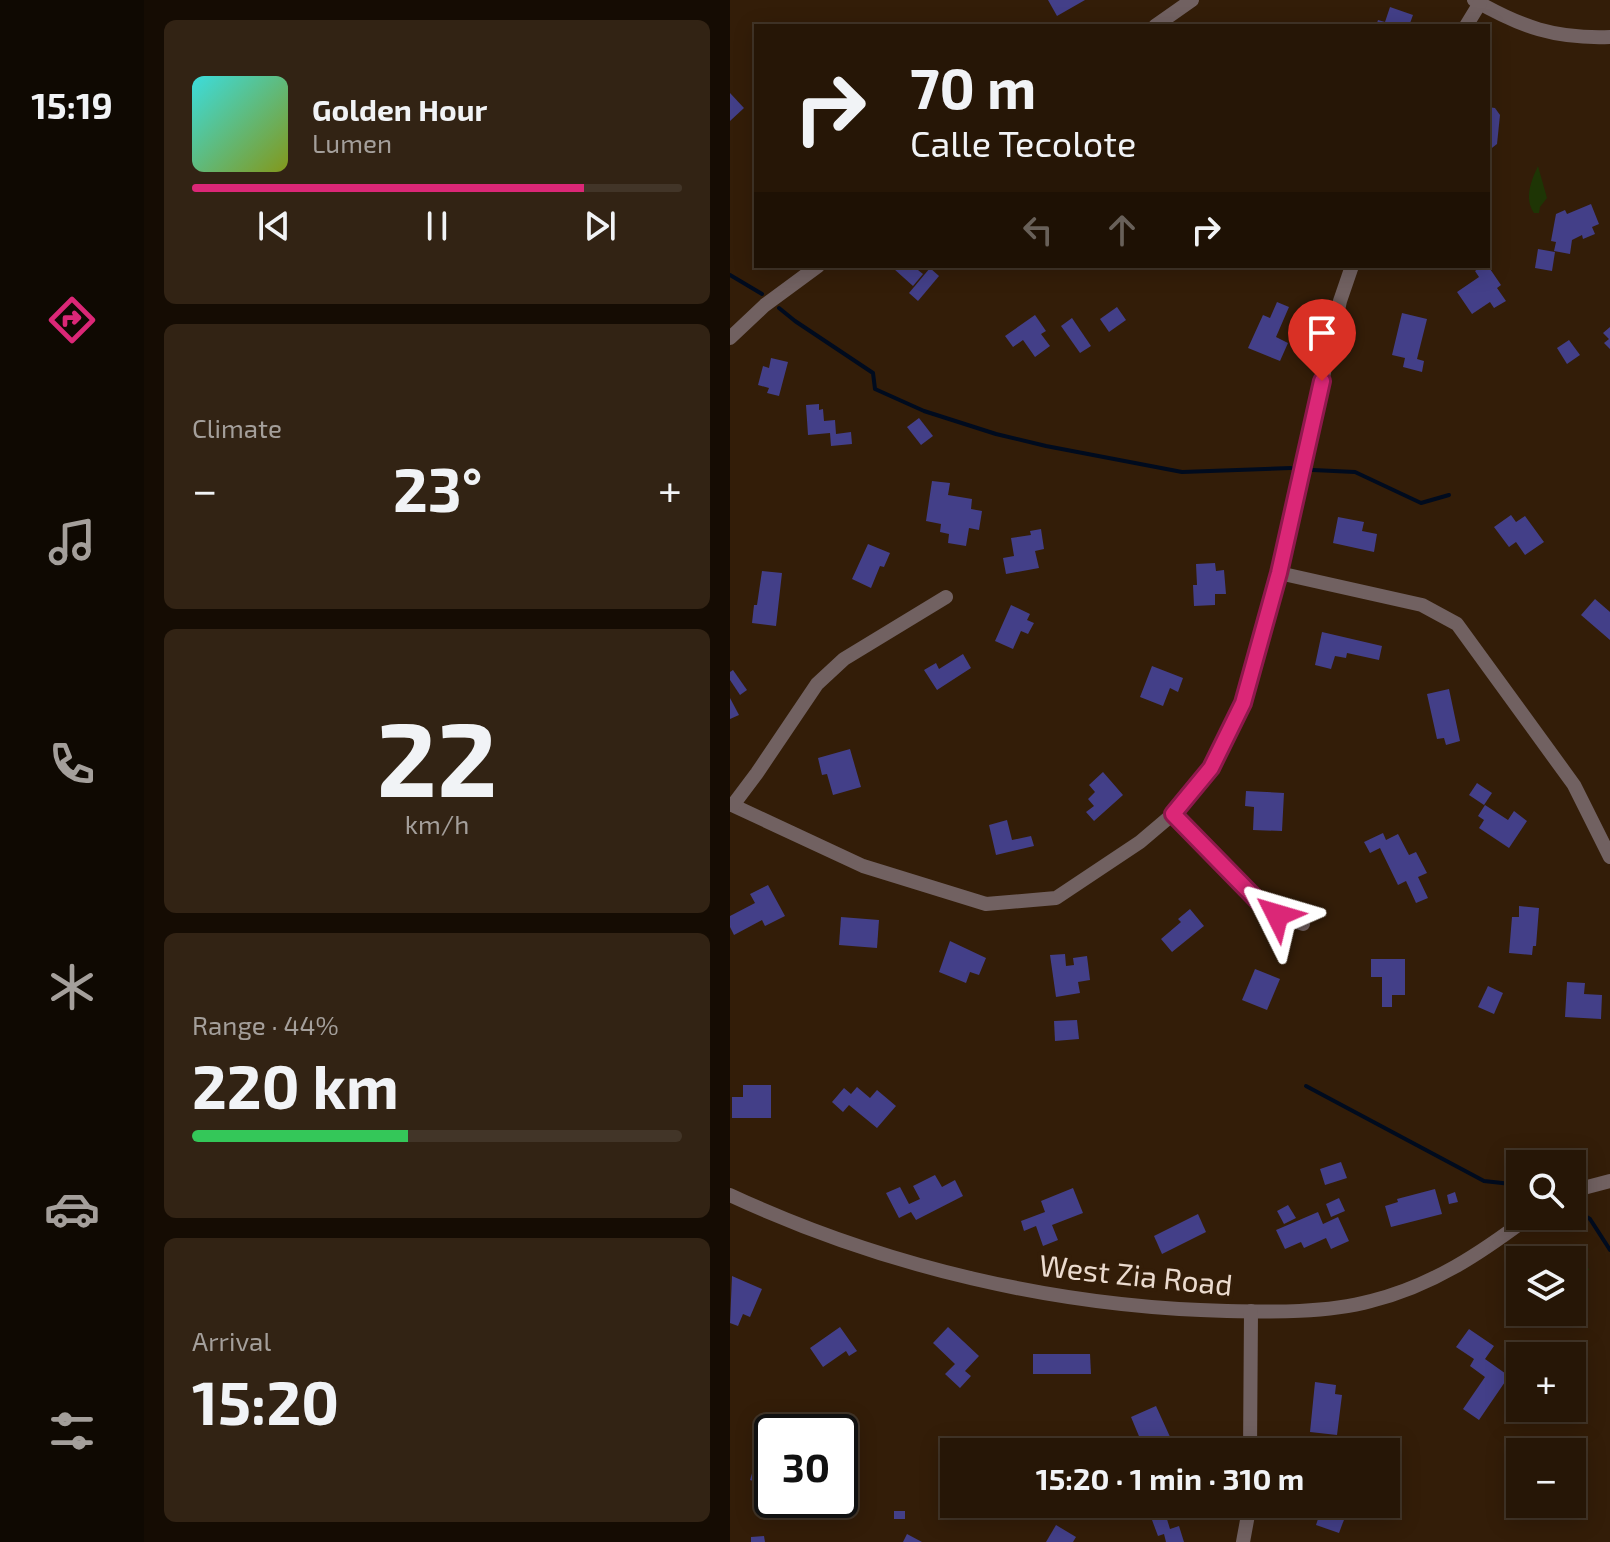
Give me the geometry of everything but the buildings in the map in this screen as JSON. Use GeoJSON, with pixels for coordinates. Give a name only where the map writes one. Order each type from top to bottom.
{"type":"FeatureCollection","features":[{"type":"Feature","properties":{"kind":"street"},"geometry":{"type":"LineString","coordinates":[[1158,24],[1192,0]]}},
{"type":"Feature","properties":{"kind":"street"},"geometry":{"type":"LineString","coordinates":[[1467,24],[1477,2],[1508,19],[1548,33],[1610,37]]}},
{"type":"Feature","properties":{"kind":"street"},"geometry":{"type":"LineString","coordinates":[[730,338],[765,305],[815,268]]}},
{"type":"Feature","properties":{"kind":"street"},"geometry":{"type":"LineString","coordinates":[[946,597],[829,671],[757,773],[731,804],[863,866],[986,904],[1056,898],[1140,842],[1173,814],[1211,768],[1243,703],[1279,573],[1340,301],[1351,268]]}},
{"type":"Feature","properties":{"kind":"street"},"geometry":{"type":"LineString","coordinates":[[1279,573],[1422,605],[1457,624],[1574,785],[1610,857]]}},
{"type":"Feature","properties":{"kind":"street"},"geometry":{"type":"LineString","coordinates":[[1173,814],[1260,903],[1277,915],[1303,924]]}},
{"type":"Feature","properties":{"kind":"street"},"geometry":{"type":"LineString","coordinates":[[1586,1187],[1610,1181]]}},
{"type":"Feature","properties":{"kind":"street","name":"West Zia Road"},"geometry":{"type":"LineString","coordinates":[[730,1195],[886,1255],[948,1273],[1080,1299],[1182,1310],[1341,1307],[1373,1301],[1431,1280],[1466,1262],[1511,1230]]}},
{"type":"Feature","properties":{"kind":"street"},"geometry":{"type":"LineString","coordinates":[[1250,1438],[1251,1311]]}},
{"type":"Feature","properties":{"kind":"street"},"geometry":{"type":"LineString","coordinates":[[1243,1542],[1247,1518]]}},
{"type":"Feature","properties":{"kind":"green space"},"geometry":{"type":"Polygon","coordinates":[[[1538,166],[1547,198],[1539,213],[1534,213],[1529,195],[1538,166]]]}},
{"type":"Feature","properties":{"kind":"waterway"},"geometry":{"type":"LineString","coordinates":[[730,275],[762,294]]}},
{"type":"Feature","properties":{"kind":"waterway"},"geometry":{"type":"LineString","coordinates":[[779,308],[873,373],[875,389],[924,411],[996,434],[1182,472],[1291,468]]}},
{"type":"Feature","properties":{"kind":"waterway"},"geometry":{"type":"LineString","coordinates":[[1313,470],[1355,472],[1421,503],[1449,495]]}},
{"type":"Feature","properties":{"kind":"waterway"},"geometry":{"type":"LineString","coordinates":[[1306,1086],[1484,1181],[1506,1183]]}},
{"type":"Feature","properties":{"kind":"waterway"},"geometry":{"type":"LineString","coordinates":[[1586,1217],[1610,1250]]}},
{"type":"Feature","properties":{"kind":"route"},"geometry":{"type":"LineString","coordinates":[[1277,915],[1260,903],[1173,814],[1211,768],[1243,703],[1279,573],[1322,381]]}}]}
